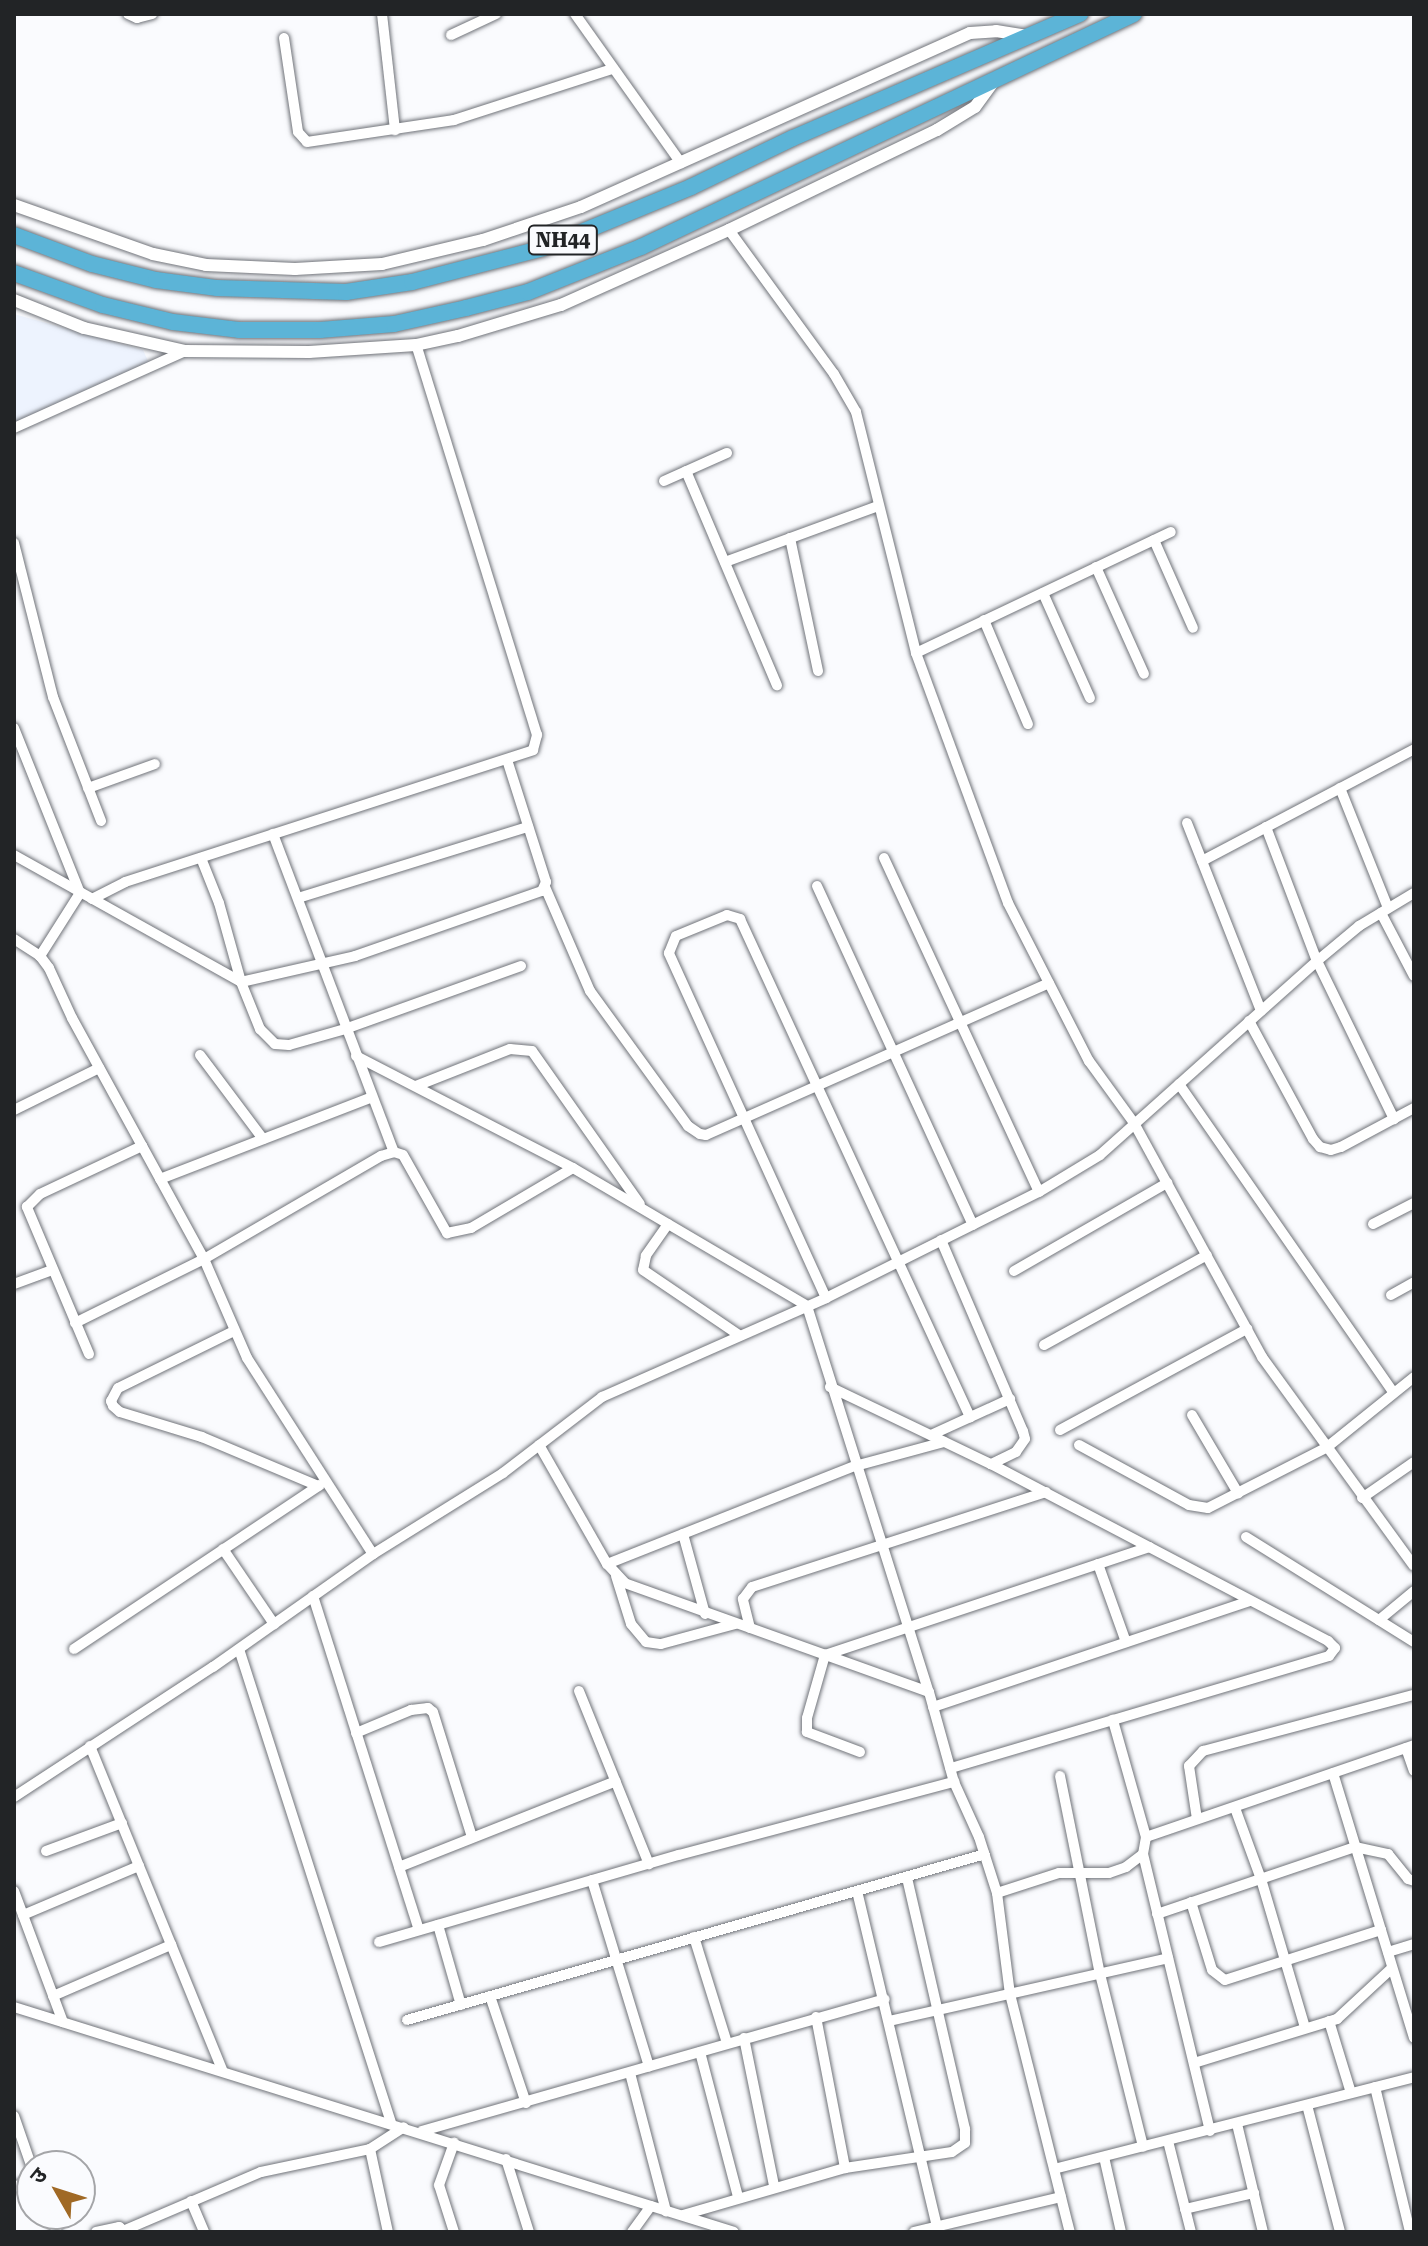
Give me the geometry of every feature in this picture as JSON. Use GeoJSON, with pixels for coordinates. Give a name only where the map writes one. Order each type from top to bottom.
{"type":"FeatureCollection","features":[{"type":"Feature","properties":{"kind":"highway","name":"NH44"},"geometry":{"type":"LineString","coordinates":[[14,235],[92,264],[156,280],[217,288],[346,292],[412,282],[543,248],[691,187],[1078,14]]}},
{"type":"Feature","properties":{"kind":"highway","name":"NH44"},"geometry":{"type":"LineString","coordinates":[[14,273],[103,305],[173,322],[239,330],[306,330],[394,324],[528,292],[590,268],[1134,14]]}},
{"type":"Feature","properties":{"kind":"street"},"geometry":{"type":"LineString","coordinates":[[128,14],[137,18],[152,14]]}},
{"type":"Feature","properties":{"kind":"street"},"geometry":{"type":"LineString","coordinates":[[382,14],[395,130]]}},
{"type":"Feature","properties":{"kind":"street"},"geometry":{"type":"LineString","coordinates":[[451,35],[496,14]]}},
{"type":"Feature","properties":{"kind":"street"},"geometry":{"type":"LineString","coordinates":[[575,14],[681,163]]}},
{"type":"Feature","properties":{"kind":"street"},"geometry":{"type":"LineString","coordinates":[[14,205],[185,262],[230,268],[348,267],[413,258],[530,226],[681,163],[970,33],[983,30],[1029,36]]}},
{"type":"Feature","properties":{"kind":"street"},"geometry":{"type":"LineString","coordinates":[[284,38],[298,132],[303,141],[454,120],[612,69]]}},
{"type":"Feature","properties":{"kind":"street"},"geometry":{"type":"LineString","coordinates":[[14,300],[84,328],[185,351],[309,352],[416,345],[499,326],[561,305],[729,230],[937,130],[975,107],[993,82]]}},
{"type":"Feature","properties":{"kind":"street"},"geometry":{"type":"LineString","coordinates":[[729,230],[847,395],[861,429],[916,653],[1008,903],[1049,983],[1089,1061],[1134,1123],[1247,1329],[1326,1448],[1414,1566]]}},
{"type":"Feature","properties":{"kind":"street"},"geometry":{"type":"LineString","coordinates":[[92,899],[114,885],[533,750],[537,735],[416,345]]}},
{"type":"Feature","properties":{"kind":"street"},"geometry":{"type":"LineString","coordinates":[[14,428],[185,351]]}},
{"type":"Feature","properties":{"kind":"street"},"geometry":{"type":"LineString","coordinates":[[664,481],[727,453]]}},
{"type":"Feature","properties":{"kind":"street"},"geometry":{"type":"LineString","coordinates":[[686,471],[777,685]]}},
{"type":"Feature","properties":{"kind":"street"},"geometry":{"type":"LineString","coordinates":[[725,562],[878,506]]}},
{"type":"Feature","properties":{"kind":"street"},"geometry":{"type":"LineString","coordinates":[[916,653],[1171,532]]}},
{"type":"Feature","properties":{"kind":"street"},"geometry":{"type":"LineString","coordinates":[[790,538],[818,671]]}},
{"type":"Feature","properties":{"kind":"street"},"geometry":{"type":"LineString","coordinates":[[1154,540],[1193,628]]}},
{"type":"Feature","properties":{"kind":"street"},"geometry":{"type":"LineString","coordinates":[[14,543],[53,697],[101,821]]}},
{"type":"Feature","properties":{"kind":"street"},"geometry":{"type":"LineString","coordinates":[[1096,567],[1144,674]]}},
{"type":"Feature","properties":{"kind":"street"},"geometry":{"type":"LineString","coordinates":[[1043,593],[1090,698]]}},
{"type":"Feature","properties":{"kind":"street"},"geometry":{"type":"LineString","coordinates":[[984,620],[1028,724]]}},
{"type":"Feature","properties":{"kind":"street"},"geometry":{"type":"LineString","coordinates":[[14,728],[80,893]]}},
{"type":"Feature","properties":{"kind":"street"},"geometry":{"type":"LineString","coordinates":[[1202,861],[1414,749]]}},
{"type":"Feature","properties":{"kind":"street"},"geometry":{"type":"LineString","coordinates":[[507,760],[545,887],[590,991],[693,1131],[706,1135],[1049,983]]}},
{"type":"Feature","properties":{"kind":"street"},"geometry":{"type":"LineString","coordinates":[[88,788],[155,764]]}},
{"type":"Feature","properties":{"kind":"street"},"geometry":{"type":"LineString","coordinates":[[1340,788],[1384,910],[1414,976]]}},
{"type":"Feature","properties":{"kind":"street"},"geometry":{"type":"LineString","coordinates":[[1187,823],[1261,1011]]}},
{"type":"Feature","properties":{"kind":"street"},"geometry":{"type":"LineString","coordinates":[[298,898],[528,827]]}},
{"type":"Feature","properties":{"kind":"street"},"geometry":{"type":"LineString","coordinates":[[1266,827],[1317,961],[1394,1119]]}},
{"type":"Feature","properties":{"kind":"street"},"geometry":{"type":"LineString","coordinates":[[273,834],[394,1152],[410,1166],[439,1224],[447,1233],[471,1228],[573,1168]]}},
{"type":"Feature","properties":{"kind":"street"},"geometry":{"type":"LineString","coordinates":[[14,855],[241,982],[387,946],[536,894],[545,887]]}},
{"type":"Feature","properties":{"kind":"street"},"geometry":{"type":"LineString","coordinates":[[201,858],[219,903],[241,982],[260,1029],[275,1044],[289,1045],[345,1029],[521,966]]}},
{"type":"Feature","properties":{"kind":"street"},"geometry":{"type":"LineString","coordinates":[[884,858],[1039,1192]]}},
{"type":"Feature","properties":{"kind":"street"},"geometry":{"type":"LineString","coordinates":[[817,886],[973,1225]]}},
{"type":"Feature","properties":{"kind":"street"},"geometry":{"type":"LineString","coordinates":[[40,956],[80,893]]}},
{"type":"Feature","properties":{"kind":"street"},"geometry":{"type":"LineString","coordinates":[[14,1797],[239,1649],[373,1554],[503,1473],[602,1397],[826,1298],[1039,1192],[1100,1155],[1317,961],[1384,910],[1414,893]]}},
{"type":"Feature","properties":{"kind":"street"},"geometry":{"type":"LineString","coordinates":[[826,1298],[669,953],[676,936],[727,915],[740,919],[970,1417]]}},
{"type":"Feature","properties":{"kind":"street"},"geometry":{"type":"LineString","coordinates":[[14,939],[40,956],[204,1259],[257,1378],[321,1484],[373,1554]]}},
{"type":"Feature","properties":{"kind":"street"},"geometry":{"type":"LineString","coordinates":[[1249,1021],[1320,1147],[1331,1150],[1341,1147],[1414,1108]]}},
{"type":"Feature","properties":{"kind":"street"},"geometry":{"type":"LineString","coordinates":[[416,1086],[510,1049],[532,1051],[643,1209]]}},
{"type":"Feature","properties":{"kind":"street"},"geometry":{"type":"LineString","coordinates":[[200,1055],[263,1139]]}},
{"type":"Feature","properties":{"kind":"street"},"geometry":{"type":"LineString","coordinates":[[356,1056],[573,1168],[807,1306],[830,1387],[929,1692],[954,1782],[985,1854],[997,1893],[1010,1994],[1070,2232]]}},
{"type":"Feature","properties":{"kind":"street"},"geometry":{"type":"LineString","coordinates":[[14,1110],[99,1068]]}},
{"type":"Feature","properties":{"kind":"street"},"geometry":{"type":"LineString","coordinates":[[1179,1084],[1394,1393]]}},
{"type":"Feature","properties":{"kind":"street"},"geometry":{"type":"LineString","coordinates":[[160,1179],[372,1097]]}},
{"type":"Feature","properties":{"kind":"street"},"geometry":{"type":"LineString","coordinates":[[89,1354],[26,1213],[29,1202],[142,1146]]}},
{"type":"Feature","properties":{"kind":"street"},"geometry":{"type":"LineString","coordinates":[[75,1323],[204,1259],[381,1156],[394,1152]]}},
{"type":"Feature","properties":{"kind":"street"},"geometry":{"type":"LineString","coordinates":[[1014,1271],[1167,1183]]}},
{"type":"Feature","properties":{"kind":"street"},"geometry":{"type":"LineString","coordinates":[[1373,1224],[1414,1203]]}},
{"type":"Feature","properties":{"kind":"street"},"geometry":{"type":"LineString","coordinates":[[668,1224],[646,1256],[643,1270],[739,1335]]}},
{"type":"Feature","properties":{"kind":"street"},"geometry":{"type":"LineString","coordinates":[[941,1240],[1025,1439],[1016,1452],[991,1464]]}},
{"type":"Feature","properties":{"kind":"street"},"geometry":{"type":"LineString","coordinates":[[1044,1345],[1207,1255]]}},
{"type":"Feature","properties":{"kind":"street"},"geometry":{"type":"LineString","coordinates":[[14,1284],[52,1270]]}},
{"type":"Feature","properties":{"kind":"street"},"geometry":{"type":"LineString","coordinates":[[1391,1295],[1414,1282]]}},
{"type":"Feature","properties":{"kind":"street"},"geometry":{"type":"LineString","coordinates":[[1060,1430],[1247,1329]]}},
{"type":"Feature","properties":{"kind":"street"},"geometry":{"type":"LineString","coordinates":[[234,1331],[118,1388],[111,1401],[113,1406],[120,1412],[202,1437],[321,1484]]}},
{"type":"Feature","properties":{"kind":"street"},"geometry":{"type":"LineString","coordinates":[[1079,1445],[1199,1508],[1217,1506],[1326,1448],[1414,1377]]}},
{"type":"Feature","properties":{"kind":"street"},"geometry":{"type":"LineString","coordinates":[[830,1387],[1046,1492],[1333,1644],[1333,1653],[950,1768]]}},
{"type":"Feature","properties":{"kind":"street"},"geometry":{"type":"LineString","coordinates":[[931,1435],[1010,1399]]}},
{"type":"Feature","properties":{"kind":"street"},"geometry":{"type":"LineString","coordinates":[[1192,1415],[1238,1493]]}},
{"type":"Feature","properties":{"kind":"street"},"geometry":{"type":"LineString","coordinates":[[607,1564],[855,1466],[944,1442]]}},
{"type":"Feature","properties":{"kind":"street"},"geometry":{"type":"LineString","coordinates":[[539,1445],[607,1564],[625,1583],[929,1692]]}},
{"type":"Feature","properties":{"kind":"street"},"geometry":{"type":"LineString","coordinates":[[1362,1498],[1414,1462]]}},
{"type":"Feature","properties":{"kind":"street"},"geometry":{"type":"LineString","coordinates":[[74,1649],[321,1484]]}},
{"type":"Feature","properties":{"kind":"street"},"geometry":{"type":"LineString","coordinates":[[750,1628],[743,1599],[752,1587],[1046,1492]]}},
{"type":"Feature","properties":{"kind":"street"},"geometry":{"type":"LineString","coordinates":[[683,1534],[705,1614]]}},
{"type":"Feature","properties":{"kind":"street"},"geometry":{"type":"LineString","coordinates":[[1246,1537],[1414,1642]]}},
{"type":"Feature","properties":{"kind":"street"},"geometry":{"type":"LineString","coordinates":[[825,1655],[1150,1547]]}},
{"type":"Feature","properties":{"kind":"street"},"geometry":{"type":"LineString","coordinates":[[223,1549],[274,1624]]}},
{"type":"Feature","properties":{"kind":"street"},"geometry":{"type":"LineString","coordinates":[[1098,1564],[1126,1642]]}},
{"type":"Feature","properties":{"kind":"street"},"geometry":{"type":"LineString","coordinates":[[616,1576],[631,1624],[646,1642],[661,1644],[735,1623]]}},
{"type":"Feature","properties":{"kind":"street"},"geometry":{"type":"LineString","coordinates":[[1379,1620],[1414,1591]]}},
{"type":"Feature","properties":{"kind":"street"},"geometry":{"type":"LineString","coordinates":[[313,1596],[419,1930]]}},
{"type":"Feature","properties":{"kind":"street"},"geometry":{"type":"LineString","coordinates":[[933,1707],[1250,1601]]}},
{"type":"Feature","properties":{"kind":"street"},"geometry":{"type":"LineString","coordinates":[[239,1649],[391,2123]]}},
{"type":"Feature","properties":{"kind":"street"},"geometry":{"type":"LineString","coordinates":[[825,1655],[807,1718],[807,1732],[860,1752]]}},
{"type":"Feature","properties":{"kind":"street"},"geometry":{"type":"LineString","coordinates":[[579,1691],[649,1864]]}},
{"type":"Feature","properties":{"kind":"street"},"geometry":{"type":"LineString","coordinates":[[1197,1819],[1189,1766],[1203,1751],[1414,1695]]}},
{"type":"Feature","properties":{"kind":"street"},"geometry":{"type":"LineString","coordinates":[[356,1733],[411,1710],[428,1708],[433,1712],[472,1837]]}},
{"type":"Feature","properties":{"kind":"street"},"geometry":{"type":"LineString","coordinates":[[1113,1720],[1146,1837],[1143,1854],[1210,2131]]}},
{"type":"Feature","properties":{"kind":"street"},"geometry":{"type":"LineString","coordinates":[[90,1746],[222,2070]]}},
{"type":"Feature","properties":{"kind":"street"},"geometry":{"type":"LineString","coordinates":[[1146,1837],[1410,1746],[1414,1771]]}},
{"type":"Feature","properties":{"kind":"street"},"geometry":{"type":"LineString","coordinates":[[1333,1773],[1414,2038]]}},
{"type":"Feature","properties":{"kind":"street"},"geometry":{"type":"LineString","coordinates":[[1060,1776],[1100,1974],[1143,2147]]}},
{"type":"Feature","properties":{"kind":"street"},"geometry":{"type":"LineString","coordinates":[[399,1867],[616,1781]]}},
{"type":"Feature","properties":{"kind":"street"},"geometry":{"type":"LineString","coordinates":[[379,1942],[649,1864],[954,1782]]}},
{"type":"Feature","properties":{"kind":"street"},"geometry":{"type":"LineString","coordinates":[[1235,1808],[1261,1879],[1305,2028]]}},
{"type":"Feature","properties":{"kind":"street"},"geometry":{"type":"LineString","coordinates":[[46,1851],[122,1823]]}},
{"type":"Feature","properties":{"kind":"street"},"geometry":{"type":"LineString","coordinates":[[1157,1914],[1355,1847],[1388,1854],[1414,1881]]}},
{"type":"Feature","properties":{"kind":"street"},"geometry":{"type":"LineString","coordinates":[[407,2020],[985,1854]]}},
{"type":"Feature","properties":{"kind":"street"},"geometry":{"type":"LineString","coordinates":[[997,1893],[1041,1877],[1109,1873],[1126,1867],[1143,1854]]}},
{"type":"Feature","properties":{"kind":"street"},"geometry":{"type":"LineString","coordinates":[[23,1915],[139,1866]]}},
{"type":"Feature","properties":{"kind":"street"},"geometry":{"type":"LineString","coordinates":[[680,2216],[774,2186],[845,2168],[952,2152],[965,2143],[907,1877]]}},
{"type":"Feature","properties":{"kind":"street"},"geometry":{"type":"LineString","coordinates":[[592,1880],[649,2067]]}},
{"type":"Feature","properties":{"kind":"street"},"geometry":{"type":"LineString","coordinates":[[14,1891],[63,2022]]}},
{"type":"Feature","properties":{"kind":"street"},"geometry":{"type":"LineString","coordinates":[[857,1891],[885,1999],[917,2156],[937,2227]]}},
{"type":"Feature","properties":{"kind":"street"},"geometry":{"type":"LineString","coordinates":[[1191,1902],[1217,1977],[1233,1979],[1381,1930]]}},
{"type":"Feature","properties":{"kind":"street"},"geometry":{"type":"LineString","coordinates":[[438,1925],[461,2005]]}},
{"type":"Feature","properties":{"kind":"street"},"geometry":{"type":"LineString","coordinates":[[694,1937],[727,2043]]}},
{"type":"Feature","properties":{"kind":"street"},"geometry":{"type":"LineString","coordinates":[[1388,1952],[1414,1944]]}},
{"type":"Feature","properties":{"kind":"street"},"geometry":{"type":"LineString","coordinates":[[53,1996],[171,1945]]}},
{"type":"Feature","properties":{"kind":"street"},"geometry":{"type":"LineString","coordinates":[[889,2021],[1168,1958]]}},
{"type":"Feature","properties":{"kind":"street"},"geometry":{"type":"LineString","coordinates":[[1194,2063],[1345,2014],[1392,1968]]}},
{"type":"Feature","properties":{"kind":"street"},"geometry":{"type":"LineString","coordinates":[[490,1996],[526,2103]]}},
{"type":"Feature","properties":{"kind":"street"},"geometry":{"type":"LineString","coordinates":[[420,2132],[885,1999]]}},
{"type":"Feature","properties":{"kind":"street"},"geometry":{"type":"LineString","coordinates":[[14,2007],[734,2232]]}},
{"type":"Feature","properties":{"kind":"street"},"geometry":{"type":"LineString","coordinates":[[816,2017],[845,2168]]}},
{"type":"Feature","properties":{"kind":"street"},"geometry":{"type":"LineString","coordinates":[[1329,2021],[1351,2093]]}},
{"type":"Feature","properties":{"kind":"street"},"geometry":{"type":"LineString","coordinates":[[744,2038],[774,2186]]}},
{"type":"Feature","properties":{"kind":"street"},"geometry":{"type":"LineString","coordinates":[[700,2052],[738,2197]]}},
{"type":"Feature","properties":{"kind":"street"},"geometry":{"type":"LineString","coordinates":[[630,2073],[666,2211]]}},
{"type":"Feature","properties":{"kind":"street"},"geometry":{"type":"LineString","coordinates":[[1054,2169],[1414,2077]]}},
{"type":"Feature","properties":{"kind":"street"},"geometry":{"type":"LineString","coordinates":[[1375,2087],[1410,2232]]}},
{"type":"Feature","properties":{"kind":"street"},"geometry":{"type":"LineString","coordinates":[[1307,2105],[1340,2232]]}},
{"type":"Feature","properties":{"kind":"street"},"geometry":{"type":"LineString","coordinates":[[14,2116],[26,2150]]}},
{"type":"Feature","properties":{"kind":"street"},"geometry":{"type":"LineString","coordinates":[[1237,2124],[1263,2232]]}},
{"type":"Feature","properties":{"kind":"street"},"geometry":{"type":"LineString","coordinates":[[96,2232],[113,2227],[125,2231],[261,2172],[370,2149],[404,2127]]}},
{"type":"Feature","properties":{"kind":"street"},"geometry":{"type":"LineString","coordinates":[[1168,2141],[1191,2232]]}},
{"type":"Feature","properties":{"kind":"street"},"geometry":{"type":"LineString","coordinates":[[454,2143],[439,2185],[454,2232]]}},
{"type":"Feature","properties":{"kind":"street"},"geometry":{"type":"LineString","coordinates":[[370,2149],[388,2232]]}},
{"type":"Feature","properties":{"kind":"street"},"geometry":{"type":"LineString","coordinates":[[1104,2157],[1121,2232]]}},
{"type":"Feature","properties":{"kind":"street"},"geometry":{"type":"LineString","coordinates":[[506,2159],[529,2232]]}},
{"type":"Feature","properties":{"kind":"street"},"geometry":{"type":"LineString","coordinates":[[1185,2209],[1254,2193]]}},
{"type":"Feature","properties":{"kind":"street"},"geometry":{"type":"LineString","coordinates":[[914,2232],[1061,2197]]}},
{"type":"Feature","properties":{"kind":"street"},"geometry":{"type":"LineString","coordinates":[[191,2201],[204,2232]]}},
{"type":"Feature","properties":{"kind":"street"},"geometry":{"type":"LineString","coordinates":[[632,2232],[651,2206]]}},
{"type":"Feature","properties":{"kind":"shaded area"},"geometry":{"type":"Polygon","coordinates":[[[14,314],[143,350],[149,363],[14,424],[14,314]]]}}]}
